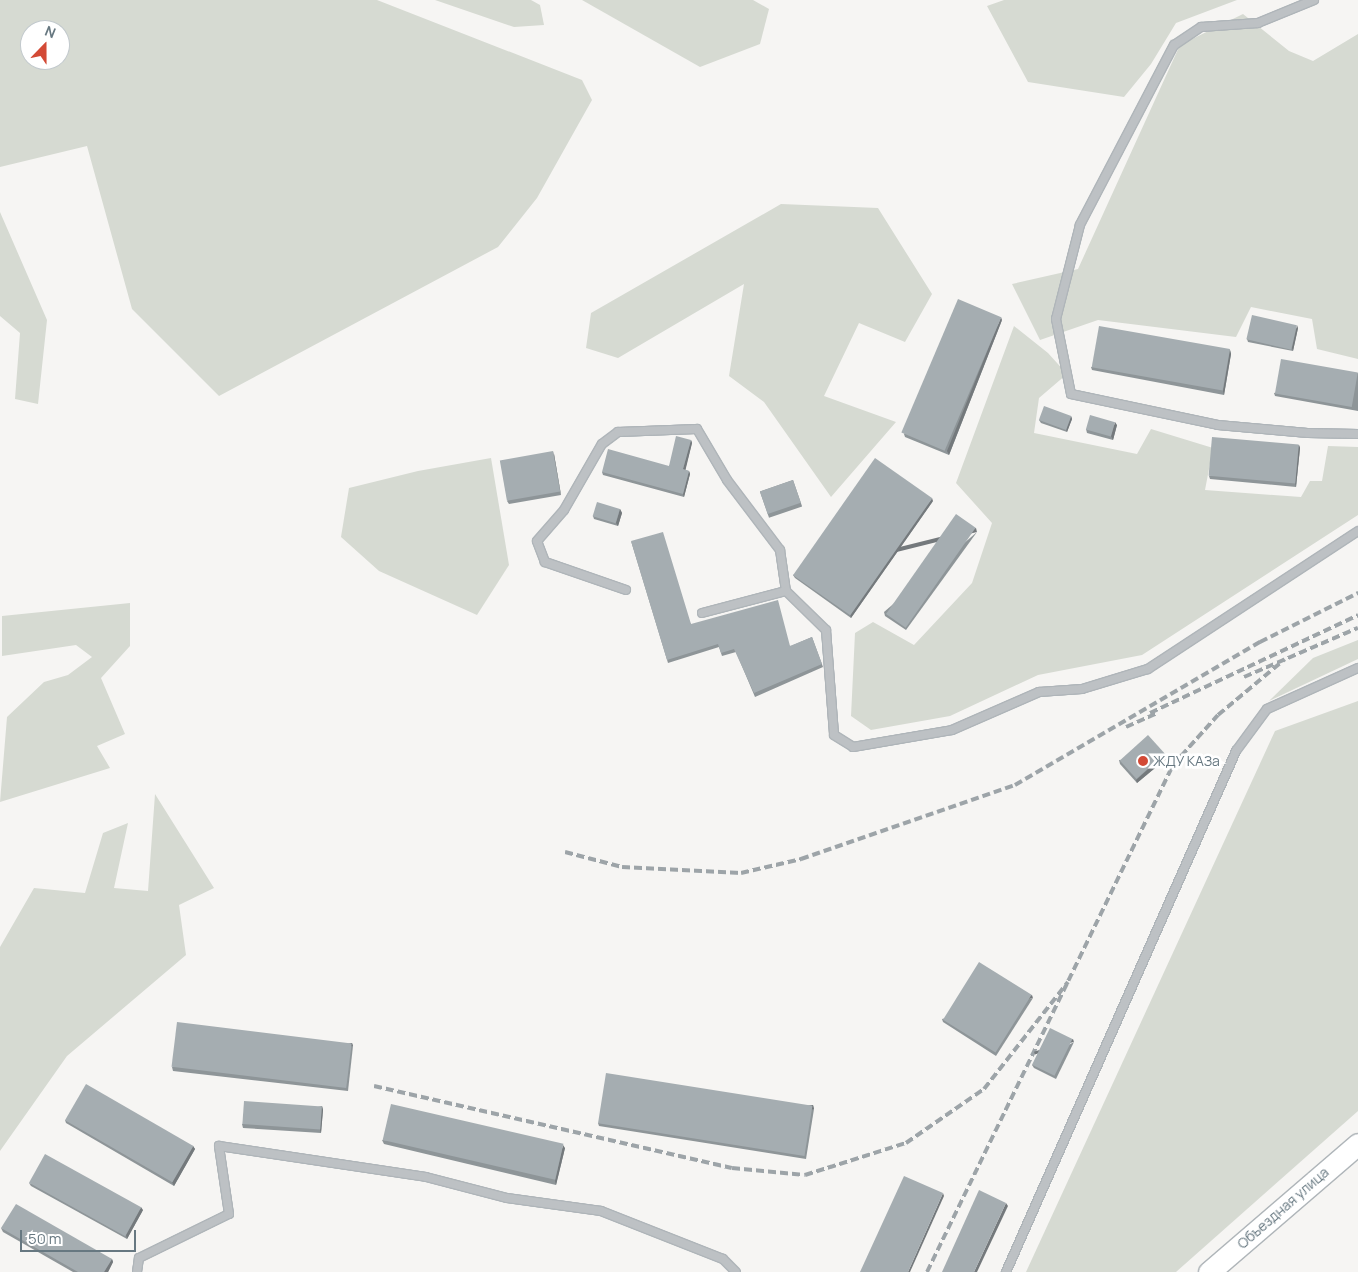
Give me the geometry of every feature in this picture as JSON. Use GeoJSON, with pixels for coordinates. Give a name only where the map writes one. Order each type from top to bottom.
{"type":"FeatureCollection","features":[{"type":"Feature","properties":{"kind":"main road","name":"Объездная улица"},"geometry":{"type":"LineString","coordinates":[[1209,1272],[1358,1144]]}},
{"type":"Feature","properties":{"kind":"lane"},"geometry":{"type":"LineString","coordinates":[[1314,0],[1258,23],[1201,27],[1174,45],[1080,225],[1056,319],[1071,394],[1218,425],[1358,434]]}},
{"type":"Feature","properties":{"kind":"lane"},"geometry":{"type":"LineString","coordinates":[[626,590],[545,562],[537,542],[564,510],[602,444],[618,432],[697,429],[727,480],[780,550],[786,591],[826,630],[834,735],[853,747],[952,730],[1039,692],[1082,689],[1148,668],[1358,531]]}},
{"type":"Feature","properties":{"kind":"lane"},"geometry":{"type":"LineString","coordinates":[[702,613],[786,591]]}},
{"type":"Feature","properties":{"kind":"lane"},"geometry":{"type":"LineString","coordinates":[[1006,1272],[1236,751],[1267,709],[1358,668]]}},
{"type":"Feature","properties":{"kind":"lane"},"geometry":{"type":"LineString","coordinates":[[137,1272],[139,1258],[229,1214],[219,1146],[426,1178],[507,1198],[601,1211],[723,1259],[736,1272]]}},
{"type":"Feature","properties":{"kind":"shaded area"},"geometry":{"type":"Polygon","coordinates":[[[0,0],[377,0],[582,80],[592,100],[537,198],[498,247],[219,396],[132,309],[87,146],[0,167],[0,0]]]}},
{"type":"Feature","properties":{"kind":"shaded area"},"geometry":{"type":"Polygon","coordinates":[[[435,0],[531,0],[540,5],[544,25],[514,27],[435,0]]]}},
{"type":"Feature","properties":{"kind":"shaded area"},"geometry":{"type":"Polygon","coordinates":[[[582,0],[753,0],[769,9],[760,44],[700,67],[582,0]]]}},
{"type":"Feature","properties":{"kind":"shaded area"},"geometry":{"type":"Polygon","coordinates":[[[1004,0],[1237,0],[1176,23],[1151,64],[1124,97],[1028,82],[987,6],[1004,0]]]}},
{"type":"Feature","properties":{"kind":"shaded area"},"geometry":{"type":"Polygon","coordinates":[[[1243,14],[1289,51],[1313,61],[1358,34],[1358,359],[1317,349],[1312,319],[1251,307],[1236,337],[1098,320],[1040,340],[1012,284],[1078,269],[1180,45],[1243,14]]]}},
{"type":"Feature","properties":{"kind":"shaded area"},"geometry":{"type":"Polygon","coordinates":[[[781,204],[878,208],[932,294],[905,342],[859,323],[824,396],[896,422],[831,497],[764,402],[729,376],[744,284],[618,358],[586,348],[591,313],[781,204]]]}},
{"type":"Feature","properties":{"kind":"shaded area"},"geometry":{"type":"Polygon","coordinates":[[[0,212],[47,320],[38,404],[15,399],[20,333],[0,316],[0,212]]]}},
{"type":"Feature","properties":{"kind":"shaded area"},"geometry":{"type":"Polygon","coordinates":[[[1014,326],[1048,353],[1067,374],[1039,398],[1034,433],[1137,454],[1151,429],[1213,448],[1205,490],[1301,497],[1310,481],[1322,481],[1328,446],[1358,447],[1358,515],[1142,655],[1038,675],[950,716],[871,730],[851,716],[855,633],[873,622],[914,645],[972,583],[992,523],[956,483],[1014,326]]]}},
{"type":"Feature","properties":{"kind":"shaded area"},"geometry":{"type":"Polygon","coordinates":[[[491,458],[509,565],[477,615],[379,571],[341,537],[349,488],[418,471],[491,458]]]}},
{"type":"Feature","properties":{"kind":"shaded area"},"geometry":{"type":"Polygon","coordinates":[[[130,603],[130,646],[101,678],[125,734],[97,746],[110,768],[0,802],[7,717],[44,682],[68,675],[92,657],[76,645],[2,656],[2,616],[130,603]]]}},
{"type":"Feature","properties":{"kind":"shaded area"},"geometry":{"type":"Polygon","coordinates":[[[1358,640],[1358,659],[1269,701],[1313,658],[1358,640]]]}},
{"type":"Feature","properties":{"kind":"shaded area"},"geometry":{"type":"Polygon","coordinates":[[[1358,701],[1358,1111],[1176,1272],[1026,1272],[1275,731],[1358,701]]]}},
{"type":"Feature","properties":{"kind":"shaded area"},"geometry":{"type":"Polygon","coordinates":[[[155,794],[214,888],[179,905],[186,955],[67,1056],[0,1151],[0,947],[34,888],[85,893],[103,833],[128,823],[114,888],[148,891],[155,794]]]}},
{"type":"Feature","properties":{"kind":"building"},"geometry":{"type":"Polygon","coordinates":[[[958,299],[1001,317],[945,451],[901,432],[958,299]]]}},
{"type":"Feature","properties":{"kind":"building"},"geometry":{"type":"Polygon","coordinates":[[[1252,315],[1297,325],[1291,350],[1246,339],[1252,315]]]}},
{"type":"Feature","properties":{"kind":"building"},"geometry":{"type":"Polygon","coordinates":[[[1099,326],[1230,349],[1223,390],[1092,367],[1099,326]]]}},
{"type":"Feature","properties":{"kind":"building"},"geometry":{"type":"Polygon","coordinates":[[[1281,359],[1358,373],[1352,407],[1275,393],[1281,359]]]}},
{"type":"Feature","properties":{"kind":"building"},"geometry":{"type":"Polygon","coordinates":[[[1044,406],[1071,416],[1066,430],[1039,420],[1044,406]]]}},
{"type":"Feature","properties":{"kind":"building"},"geometry":{"type":"Polygon","coordinates":[[[1090,415],[1115,422],[1111,437],[1086,429],[1090,415]]]}},
{"type":"Feature","properties":{"kind":"building"},"geometry":{"type":"Polygon","coordinates":[[[676,436],[691,440],[683,469],[689,471],[683,494],[602,472],[608,449],[669,466],[676,436]]]}},
{"type":"Feature","properties":{"kind":"building"},"geometry":{"type":"Polygon","coordinates":[[[1212,437],[1299,445],[1295,483],[1209,476],[1212,437]]]}},
{"type":"Feature","properties":{"kind":"building"},"geometry":{"type":"Polygon","coordinates":[[[553,451],[560,491],[507,501],[500,460],[553,451]]]}},
{"type":"Feature","properties":{"kind":"building"},"geometry":{"type":"Polygon","coordinates":[[[875,458],[932,498],[850,615],[793,575],[875,458]]]}},
{"type":"Feature","properties":{"kind":"building"},"geometry":{"type":"Polygon","coordinates":[[[793,480],[801,503],[768,514],[760,491],[793,480]]]}},
{"type":"Feature","properties":{"kind":"building"},"geometry":{"type":"Polygon","coordinates":[[[597,502],[620,509],[616,523],[593,516],[597,502]]]}},
{"type":"Feature","properties":{"kind":"building"},"geometry":{"type":"Polygon","coordinates":[[[956,514],[976,528],[906,628],[886,614],[956,514]]]}},
{"type":"Feature","properties":{"kind":"building"},"geometry":{"type":"Polygon","coordinates":[[[663,532],[691,624],[778,600],[790,646],[812,637],[822,664],[754,693],[734,649],[721,653],[718,644],[667,660],[631,541],[663,532]]]}},
{"type":"Feature","properties":{"kind":"building","name":"ЖДУ КАЗа"},"geometry":{"type":"Polygon","coordinates":[[[1148,735],[1165,754],[1136,779],[1120,760],[1148,735]]]}},
{"type":"Feature","properties":{"kind":"building"},"geometry":{"type":"Polygon","coordinates":[[[979,962],[1032,995],[996,1053],[943,1020],[979,962]]]}},
{"type":"Feature","properties":{"kind":"building"},"geometry":{"type":"Polygon","coordinates":[[[177,1022],[352,1043],[346,1088],[172,1067],[177,1022]]]}},
{"type":"Feature","properties":{"kind":"building"},"geometry":{"type":"Polygon","coordinates":[[[1050,1028],[1072,1039],[1054,1076],[1032,1065],[1050,1028]]]}},
{"type":"Feature","properties":{"kind":"building"},"geometry":{"type":"Polygon","coordinates":[[[606,1073],[812,1106],[804,1156],[598,1123],[606,1073]]]}},
{"type":"Feature","properties":{"kind":"building"},"geometry":{"type":"Polygon","coordinates":[[[86,1084],[193,1146],[172,1182],[65,1120],[86,1084]]]}},
{"type":"Feature","properties":{"kind":"building"},"geometry":{"type":"Polygon","coordinates":[[[244,1101],[322,1106],[320,1129],[242,1124],[244,1101]]]}},
{"type":"Feature","properties":{"kind":"building"},"geometry":{"type":"Polygon","coordinates":[[[391,1104],[563,1144],[555,1180],[383,1140],[391,1104]]]}},
{"type":"Feature","properties":{"kind":"building"},"geometry":{"type":"Polygon","coordinates":[[[45,1154],[141,1207],[125,1236],[29,1183],[45,1154]]]}},
{"type":"Feature","properties":{"kind":"building"},"geometry":{"type":"Polygon","coordinates":[[[904,1176],[943,1193],[908,1272],[860,1272],[904,1176]]]}},
{"type":"Feature","properties":{"kind":"building"},"geometry":{"type":"Polygon","coordinates":[[[979,1190],[1006,1203],[974,1272],[942,1272],[979,1190]]]}},
{"type":"Feature","properties":{"kind":"building"},"geometry":{"type":"Polygon","coordinates":[[[16,1204],[112,1259],[104,1272],[78,1272],[1,1228],[16,1204]]]}},
{"type":"Feature","properties":{"kind":"railway"},"geometry":{"type":"LineString","coordinates":[[565,852],[622,867],[741,873],[801,859],[1015,785],[1260,642],[1358,593]]}},
{"type":"Feature","properties":{"kind":"railway"},"geometry":{"type":"LineString","coordinates":[[1150,713],[1358,615]]}},
{"type":"Feature","properties":{"kind":"railway"},"geometry":{"type":"LineString","coordinates":[[1244,677],[1358,628]]}},
{"type":"Feature","properties":{"kind":"railway"},"geometry":{"type":"LineString","coordinates":[[927,1272],[1173,765],[1218,715],[1285,659]]}},
{"type":"Feature","properties":{"kind":"railway"},"geometry":{"type":"LineString","coordinates":[[1126,727],[1158,713]]}},
{"type":"Feature","properties":{"kind":"railway"},"geometry":{"type":"LineString","coordinates":[[374,1086],[732,1168],[805,1175],[906,1143],[984,1089],[1068,982]]}},
{"type":"Feature","properties":{"kind":"place","name":"ЖДУ КАЗа"},"geometry":{"type":"Point","coordinates":[1143,761]}}]}
